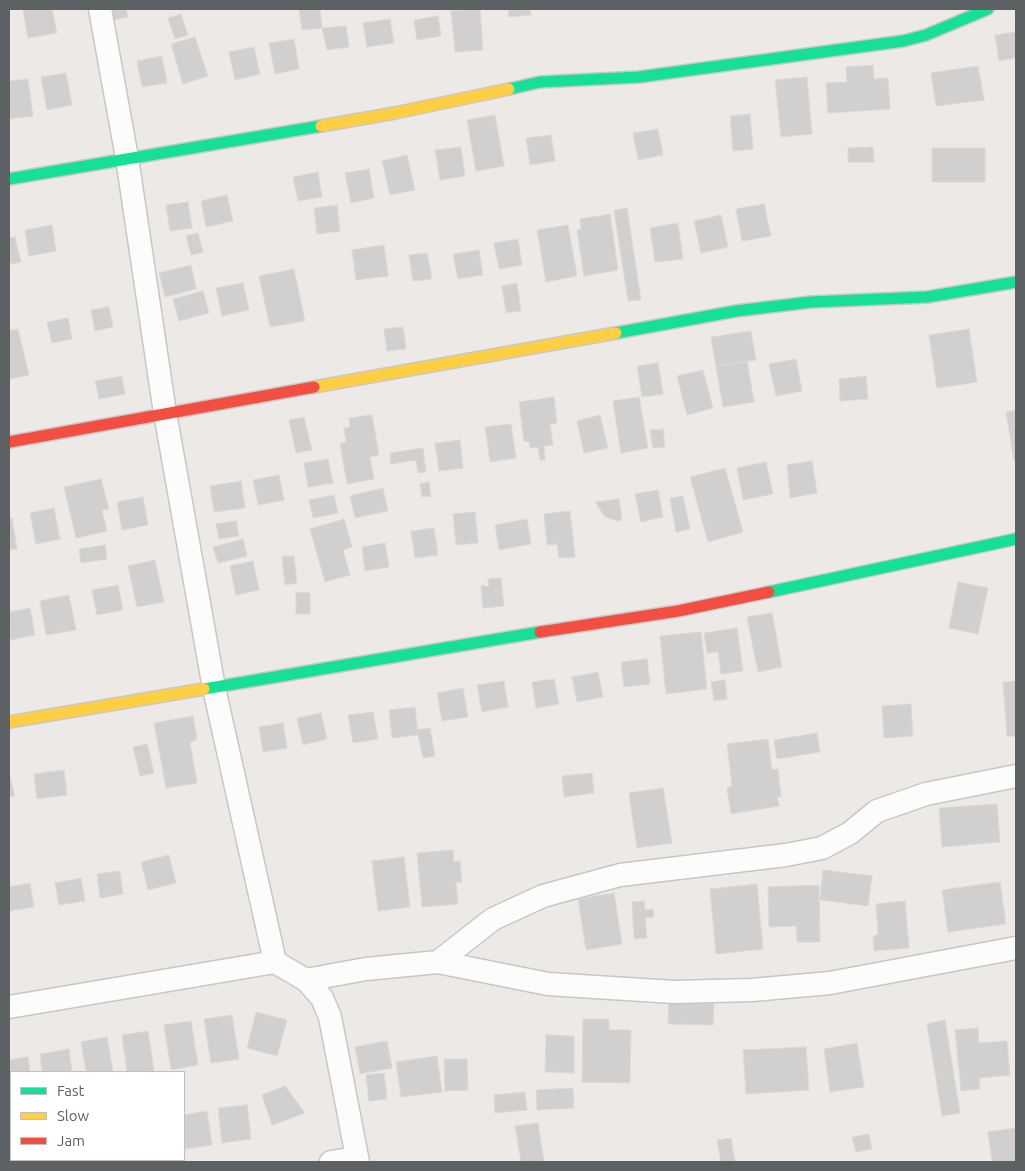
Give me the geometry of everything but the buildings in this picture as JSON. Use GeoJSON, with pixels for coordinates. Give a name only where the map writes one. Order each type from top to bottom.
{"type":"FeatureCollection","features":[{"type":"Feature","properties":{"kind":"street"},"geometry":{"type":"LineString","coordinates":[[100,9],[127,158],[165,413],[214,688],[275,962]]}},
{"type":"Feature","properties":{"kind":"street"},"geometry":{"type":"LineString","coordinates":[[9,179],[395,113],[540,82],[639,77],[758,59],[903,41],[926,35],[988,9]]}},
{"type":"Feature","properties":{"kind":"street"},"geometry":{"type":"LineString","coordinates":[[9,442],[736,311],[811,302],[927,297],[1016,282]]}},
{"type":"Feature","properties":{"kind":"street"},"geometry":{"type":"LineString","coordinates":[[9,722],[501,638],[678,611],[1016,539]]}},
{"type":"Feature","properties":{"kind":"street"},"geometry":{"type":"LineString","coordinates":[[438,962],[493,919],[543,896],[620,875],[786,855],[822,848],[850,833],[877,812],[926,794],[1016,776]]}},
{"type":"Feature","properties":{"kind":"street"},"geometry":{"type":"LineString","coordinates":[[306,980],[366,968],[438,962],[548,984],[674,992],[752,990],[830,983],[1016,948]]}},
{"type":"Feature","properties":{"kind":"street"},"geometry":{"type":"LineString","coordinates":[[9,1007],[275,962],[306,980],[322,998],[330,1017],[358,1160],[331,1162]]}},
{"type":"Feature","properties":{"kind":"traffic: fast"},"geometry":{"type":"LineString","coordinates":[[509,89],[540,82],[639,77],[903,41],[926,35],[988,9]]}},
{"type":"Feature","properties":{"kind":"traffic: fast"},"geometry":{"type":"LineString","coordinates":[[9,179],[321,126]]}},
{"type":"Feature","properties":{"kind":"traffic: fast"},"geometry":{"type":"LineString","coordinates":[[616,333],[736,311],[811,302],[927,297],[1016,282]]}},
{"type":"Feature","properties":{"kind":"traffic: fast"},"geometry":{"type":"LineString","coordinates":[[769,592],[1016,539]]}},
{"type":"Feature","properties":{"kind":"traffic: fast"},"geometry":{"type":"LineString","coordinates":[[204,689],[540,632]]}},
{"type":"Feature","properties":{"kind":"traffic: slow"},"geometry":{"type":"LineString","coordinates":[[321,126],[395,113],[509,89]]}},
{"type":"Feature","properties":{"kind":"traffic: slow"},"geometry":{"type":"LineString","coordinates":[[314,387],[616,333]]}},
{"type":"Feature","properties":{"kind":"traffic: slow"},"geometry":{"type":"LineString","coordinates":[[9,722],[204,689]]}},
{"type":"Feature","properties":{"kind":"traffic: jam"},"geometry":{"type":"LineString","coordinates":[[9,442],[314,387]]}},
{"type":"Feature","properties":{"kind":"traffic: jam"},"geometry":{"type":"LineString","coordinates":[[540,632],[678,611],[769,592]]}}]}
